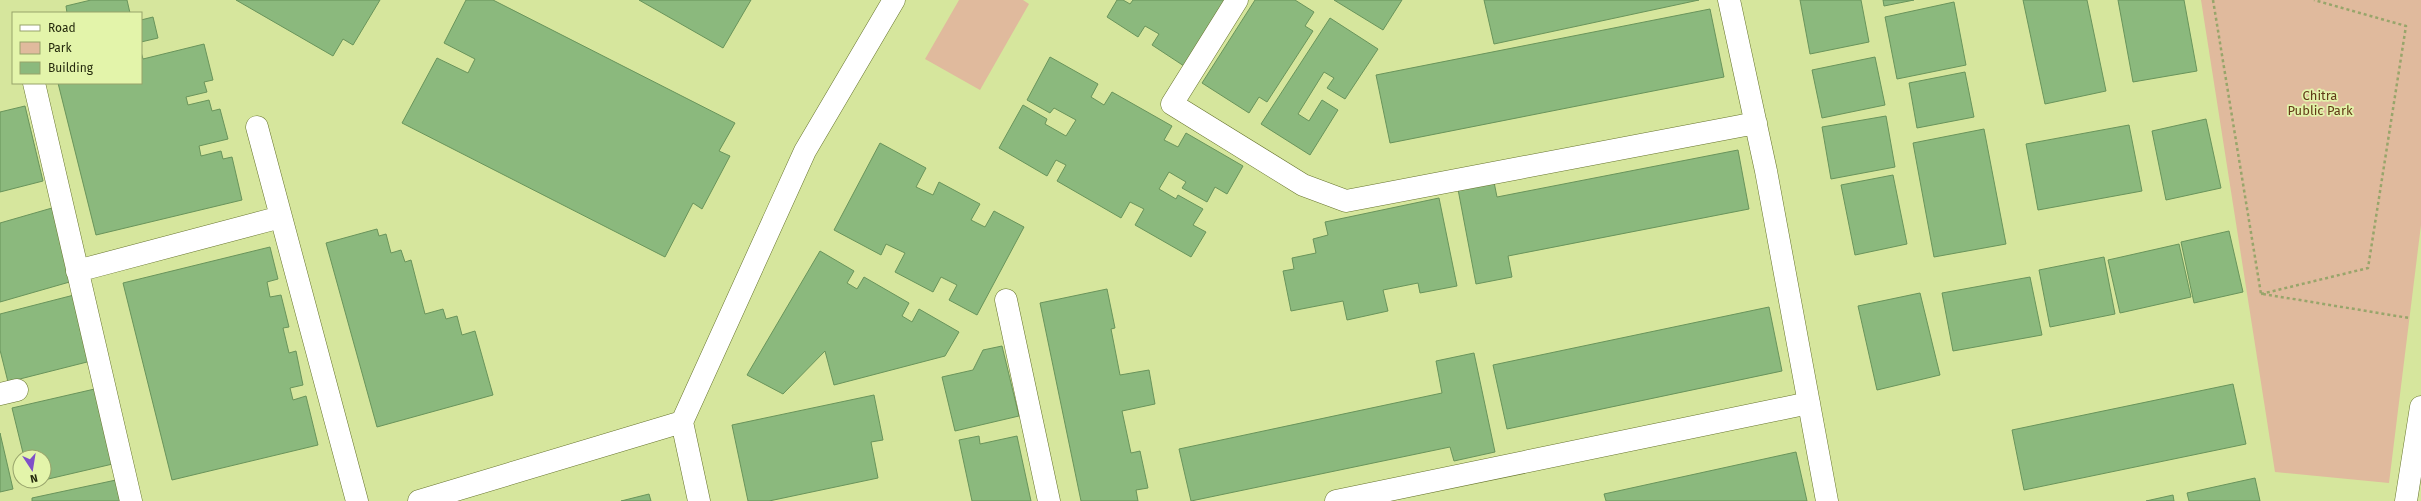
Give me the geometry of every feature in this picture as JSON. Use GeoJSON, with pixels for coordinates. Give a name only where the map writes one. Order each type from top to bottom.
{"type":"FeatureCollection","features":[{"type":"Feature","properties":{"kind":"street"},"geometry":{"type":"LineString","coordinates":[[698,501],[682,422],[805,151],[894,0]]}},
{"type":"Feature","properties":{"kind":"street"},"geometry":{"type":"LineString","coordinates":[[1237,0],[1172,104],[1303,185],[1346,201],[1756,123]]}},
{"type":"Feature","properties":{"kind":"street"},"geometry":{"type":"LineString","coordinates":[[1728,0],[1756,123],[1827,501]]}},
{"type":"Feature","properties":{"kind":"street"},"geometry":{"type":"LineString","coordinates":[[34,84],[131,501]]}},
{"type":"Feature","properties":{"kind":"street"},"geometry":{"type":"LineString","coordinates":[[257,127],[357,501]]}},
{"type":"Feature","properties":{"kind":"street"},"geometry":{"type":"LineString","coordinates":[[77,271],[281,218]]}},
{"type":"Feature","properties":{"kind":"street"},"geometry":{"type":"LineString","coordinates":[[1006,300],[1049,501]]}},
{"type":"Feature","properties":{"kind":"street"},"geometry":{"type":"LineString","coordinates":[[1336,501],[1809,403]]}},
{"type":"Feature","properties":{"kind":"street"},"geometry":{"type":"LineString","coordinates":[[2406,501],[2421,407]]}},
{"type":"Feature","properties":{"kind":"street"},"geometry":{"type":"LineString","coordinates":[[420,501],[682,422]]}},
{"type":"Feature","properties":{"kind":"path"},"geometry":{"type":"LineString","coordinates":[[2213,0],[2262,294]]}},
{"type":"Feature","properties":{"kind":"path"},"geometry":{"type":"LineString","coordinates":[[2262,294],[2368,268],[2406,26],[2314,0]]}},
{"type":"Feature","properties":{"kind":"path"},"geometry":{"type":"LineString","coordinates":[[2262,294],[2409,318]]}},
{"type":"Feature","properties":{"kind":"green space"},"geometry":{"type":"Polygon","coordinates":[[[959,0],[1023,0],[1029,4],[980,90],[925,59],[959,0]]]}},
{"type":"Feature","properties":{"kind":"green space","name":"Chitra Public Park"},"geometry":{"type":"Polygon","coordinates":[[[2201,0],[2421,0],[2421,225],[2389,483],[2275,472],[2201,0]]]}},
{"type":"Feature","properties":{"kind":"building"},"geometry":{"type":"Polygon","coordinates":[[[91,0],[127,0],[130,12],[67,12],[66,6],[91,0]]]}},
{"type":"Feature","properties":{"kind":"building"},"geometry":{"type":"Polygon","coordinates":[[[236,0],[380,0],[353,45],[343,39],[333,56],[236,0]]]}},
{"type":"Feature","properties":{"kind":"building"},"geometry":{"type":"Polygon","coordinates":[[[466,0],[493,0],[735,123],[719,151],[730,156],[702,209],[693,203],[665,257],[402,123],[437,58],[468,73],[475,59],[444,43],[466,0]]]}},
{"type":"Feature","properties":{"kind":"building"},"geometry":{"type":"Polygon","coordinates":[[[639,0],[751,0],[723,48],[639,0]]]}},
{"type":"Feature","properties":{"kind":"building"},"geometry":{"type":"Polygon","coordinates":[[[1117,0],[1123,0],[1130,4],[1133,0],[1231,0],[1187,68],[1152,45],[1159,34],[1145,26],[1138,37],[1107,17],[1117,0]]]}},
{"type":"Feature","properties":{"kind":"building"},"geometry":{"type":"Polygon","coordinates":[[[1255,0],[1295,0],[1314,12],[1305,26],[1313,31],[1267,102],[1259,97],[1249,113],[1202,83],[1255,0]]]}},
{"type":"Feature","properties":{"kind":"building"},"geometry":{"type":"Polygon","coordinates":[[[1334,0],[1402,0],[1383,30],[1334,0]]]}},
{"type":"Feature","properties":{"kind":"building"},"geometry":{"type":"Polygon","coordinates":[[[1484,0],[1699,0],[1494,44],[1484,0]]]}},
{"type":"Feature","properties":{"kind":"building"},"geometry":{"type":"Polygon","coordinates":[[[1800,0],[1861,0],[1869,42],[1810,54],[1800,0]]]}},
{"type":"Feature","properties":{"kind":"building"},"geometry":{"type":"Polygon","coordinates":[[[1883,0],[1914,0],[1884,6],[1883,0]]]}},
{"type":"Feature","properties":{"kind":"building"},"geometry":{"type":"Polygon","coordinates":[[[2023,0],[2087,0],[2106,91],[2045,104],[2023,0]]]}},
{"type":"Feature","properties":{"kind":"building"},"geometry":{"type":"Polygon","coordinates":[[[2118,0],[2184,0],[2197,71],[2133,82],[2118,0]]]}},
{"type":"Feature","properties":{"kind":"building"},"geometry":{"type":"Polygon","coordinates":[[[1954,2],[1966,65],[1897,79],[1885,17],[1954,2]]]}},
{"type":"Feature","properties":{"kind":"building"},"geometry":{"type":"Polygon","coordinates":[[[1710,9],[1724,77],[1390,143],[1376,75],[1710,9]]]}},
{"type":"Feature","properties":{"kind":"building"},"geometry":{"type":"Polygon","coordinates":[[[153,17],[158,38],[142,42],[142,20],[153,17]]]}},
{"type":"Feature","properties":{"kind":"building"},"geometry":{"type":"Polygon","coordinates":[[[1330,18],[1378,49],[1345,99],[1327,88],[1334,78],[1324,72],[1298,114],[1309,121],[1322,100],[1338,110],[1310,155],[1261,124],[1330,18]]]}},
{"type":"Feature","properties":{"kind":"building"},"geometry":{"type":"Polygon","coordinates":[[[204,44],[213,80],[204,82],[207,92],[186,97],[188,105],[209,100],[212,111],[220,109],[228,139],[199,146],[201,156],[221,151],[223,159],[232,157],[242,200],[96,235],[58,84],[142,84],[142,56],[143,59],[204,44]]]}},
{"type":"Feature","properties":{"kind":"building"},"geometry":{"type":"Polygon","coordinates":[[[1050,57],[1098,84],[1091,97],[1104,105],[1112,92],[1172,126],[1164,140],[1178,147],[1186,133],[1243,166],[1227,194],[1215,187],[1207,202],[1182,188],[1186,182],[1169,172],[1159,189],[1176,199],[1178,195],[1203,209],[1193,225],[1206,232],[1191,257],[1135,225],[1144,209],[1130,202],[1121,218],[1057,181],[1066,165],[1056,160],[1047,176],[999,148],[1023,105],[1047,119],[1045,124],[1066,136],[1076,120],[1054,108],[1050,113],[1027,100],[1050,57]]]}},
{"type":"Feature","properties":{"kind":"building"},"geometry":{"type":"Polygon","coordinates":[[[1875,57],[1885,105],[1822,118],[1812,70],[1875,57]]]}},
{"type":"Feature","properties":{"kind":"building"},"geometry":{"type":"Polygon","coordinates":[[[1965,72],[1974,117],[1917,128],[1909,83],[1965,72]]]}},
{"type":"Feature","properties":{"kind":"building"},"geometry":{"type":"Polygon","coordinates":[[[25,106],[43,181],[0,192],[0,112],[25,106]]]}},
{"type":"Feature","properties":{"kind":"building"},"geometry":{"type":"Polygon","coordinates":[[[1886,116],[1895,167],[1831,179],[1822,127],[1886,116]]]}},
{"type":"Feature","properties":{"kind":"building"},"geometry":{"type":"Polygon","coordinates":[[[2206,119],[2221,188],[2166,200],[2152,131],[2206,119]]]}},
{"type":"Feature","properties":{"kind":"building"},"geometry":{"type":"Polygon","coordinates":[[[2129,125],[2142,191],[2038,210],[2026,144],[2129,125]]]}},
{"type":"Feature","properties":{"kind":"building"},"geometry":{"type":"Polygon","coordinates":[[[1984,129],[2006,244],[1934,257],[1913,143],[1984,129]]]}},
{"type":"Feature","properties":{"kind":"building"},"geometry":{"type":"Polygon","coordinates":[[[880,143],[926,168],[916,187],[933,195],[939,182],[980,204],[971,220],[985,227],[994,211],[1024,227],[977,315],[949,300],[957,285],[941,277],[933,292],[895,272],[905,253],[886,244],[881,255],[834,230],[880,143]]]}},
{"type":"Feature","properties":{"kind":"building"},"geometry":{"type":"Polygon","coordinates":[[[1738,150],[1749,209],[1508,256],[1512,277],[1476,284],[1457,184],[1493,177],[1497,197],[1738,150]]]}},
{"type":"Feature","properties":{"kind":"building"},"geometry":{"type":"Polygon","coordinates":[[[1893,175],[1907,244],[1855,255],[1841,185],[1893,175]]]}},
{"type":"Feature","properties":{"kind":"building"},"geometry":{"type":"Polygon","coordinates":[[[1439,198],[1457,286],[1420,293],[1418,283],[1383,290],[1388,311],[1347,320],[1343,301],[1291,311],[1283,271],[1294,269],[1292,258],[1316,253],[1313,239],[1328,235],[1325,222],[1439,198]]]}},
{"type":"Feature","properties":{"kind":"building"},"geometry":{"type":"Polygon","coordinates":[[[52,208],[73,281],[0,302],[0,223],[52,208]]]}},
{"type":"Feature","properties":{"kind":"building"},"geometry":{"type":"Polygon","coordinates":[[[377,229],[379,236],[386,234],[391,253],[401,250],[405,262],[411,260],[425,314],[443,309],[446,319],[457,316],[462,335],[475,331],[493,395],[377,427],[326,243],[377,229]]]}},
{"type":"Feature","properties":{"kind":"building"},"geometry":{"type":"Polygon","coordinates":[[[2229,231],[2243,292],[2194,303],[2181,242],[2229,231]]]}},
{"type":"Feature","properties":{"kind":"building"},"geometry":{"type":"Polygon","coordinates":[[[2179,244],[2191,297],[2120,313],[2108,260],[2179,244]]]}},
{"type":"Feature","properties":{"kind":"building"},"geometry":{"type":"Polygon","coordinates":[[[270,247],[278,279],[267,282],[270,297],[281,295],[289,327],[283,328],[289,353],[296,351],[303,385],[290,388],[293,400],[306,396],[318,445],[172,480],[123,283],[270,247]]]}},
{"type":"Feature","properties":{"kind":"building"},"geometry":{"type":"Polygon","coordinates":[[[820,251],[854,271],[847,283],[857,289],[864,277],[909,303],[902,316],[912,322],[919,309],[959,332],[945,356],[834,385],[825,351],[783,394],[747,375],[820,251]]]}},
{"type":"Feature","properties":{"kind":"building"},"geometry":{"type":"Polygon","coordinates":[[[2104,257],[2115,314],[2050,327],[2039,270],[2104,257]]]}},
{"type":"Feature","properties":{"kind":"building"},"geometry":{"type":"Polygon","coordinates":[[[2030,277],[2042,335],[1953,351],[1942,293],[2030,277]]]}},
{"type":"Feature","properties":{"kind":"building"},"geometry":{"type":"Polygon","coordinates":[[[1107,289],[1115,328],[1111,329],[1120,375],[1149,370],[1155,404],[1122,411],[1131,453],[1140,451],[1148,488],[1136,490],[1138,501],[1081,501],[1040,303],[1107,289]]]}},
{"type":"Feature","properties":{"kind":"building"},"geometry":{"type":"Polygon","coordinates":[[[1920,293],[1940,375],[1877,390],[1858,306],[1920,293]]]}},
{"type":"Feature","properties":{"kind":"building"},"geometry":{"type":"Polygon","coordinates":[[[74,295],[91,361],[8,382],[0,350],[0,314],[74,295]]]}},
{"type":"Feature","properties":{"kind":"building"},"geometry":{"type":"Polygon","coordinates":[[[1769,307],[1782,371],[1507,429],[1493,365],[1769,307]]]}},
{"type":"Feature","properties":{"kind":"building"},"geometry":{"type":"Polygon","coordinates":[[[1002,346],[1019,416],[955,431],[942,377],[973,370],[983,350],[1002,346]]]}},
{"type":"Feature","properties":{"kind":"building"},"geometry":{"type":"Polygon","coordinates":[[[1474,353],[1495,452],[1454,461],[1450,447],[1191,501],[1179,449],[1442,393],[1436,361],[1474,353]]]}},
{"type":"Feature","properties":{"kind":"building"},"geometry":{"type":"Polygon","coordinates":[[[2233,384],[2246,444],[2024,490],[2012,430],[2233,384]]]}},
{"type":"Feature","properties":{"kind":"building"},"geometry":{"type":"Polygon","coordinates":[[[99,388],[117,463],[52,478],[52,449],[22,449],[12,408],[99,388]]]}},
{"type":"Feature","properties":{"kind":"building"},"geometry":{"type":"Polygon","coordinates":[[[874,395],[883,440],[871,442],[878,478],[769,501],[748,501],[732,425],[874,395]]]}},
{"type":"Feature","properties":{"kind":"building"},"geometry":{"type":"Polygon","coordinates":[[[0,433],[13,489],[0,492],[0,433]]]}},
{"type":"Feature","properties":{"kind":"building"},"geometry":{"type":"Polygon","coordinates":[[[979,436],[980,444],[1017,436],[1031,501],[972,501],[959,440],[979,436]]]}},
{"type":"Feature","properties":{"kind":"building"},"geometry":{"type":"Polygon","coordinates":[[[1796,452],[1807,501],[1606,501],[1604,494],[1796,452]]]}},
{"type":"Feature","properties":{"kind":"building"},"geometry":{"type":"Polygon","coordinates":[[[2255,478],[2260,501],[2189,501],[2187,493],[2255,478]]]}},
{"type":"Feature","properties":{"kind":"building"},"geometry":{"type":"Polygon","coordinates":[[[116,480],[120,501],[32,501],[32,498],[116,480]]]}},
{"type":"Feature","properties":{"kind":"building"},"geometry":{"type":"Polygon","coordinates":[[[649,494],[651,501],[621,501],[649,494]]]}},
{"type":"Feature","properties":{"kind":"building"},"geometry":{"type":"Polygon","coordinates":[[[2173,495],[2174,501],[2146,501],[2173,495]]]}}]}
